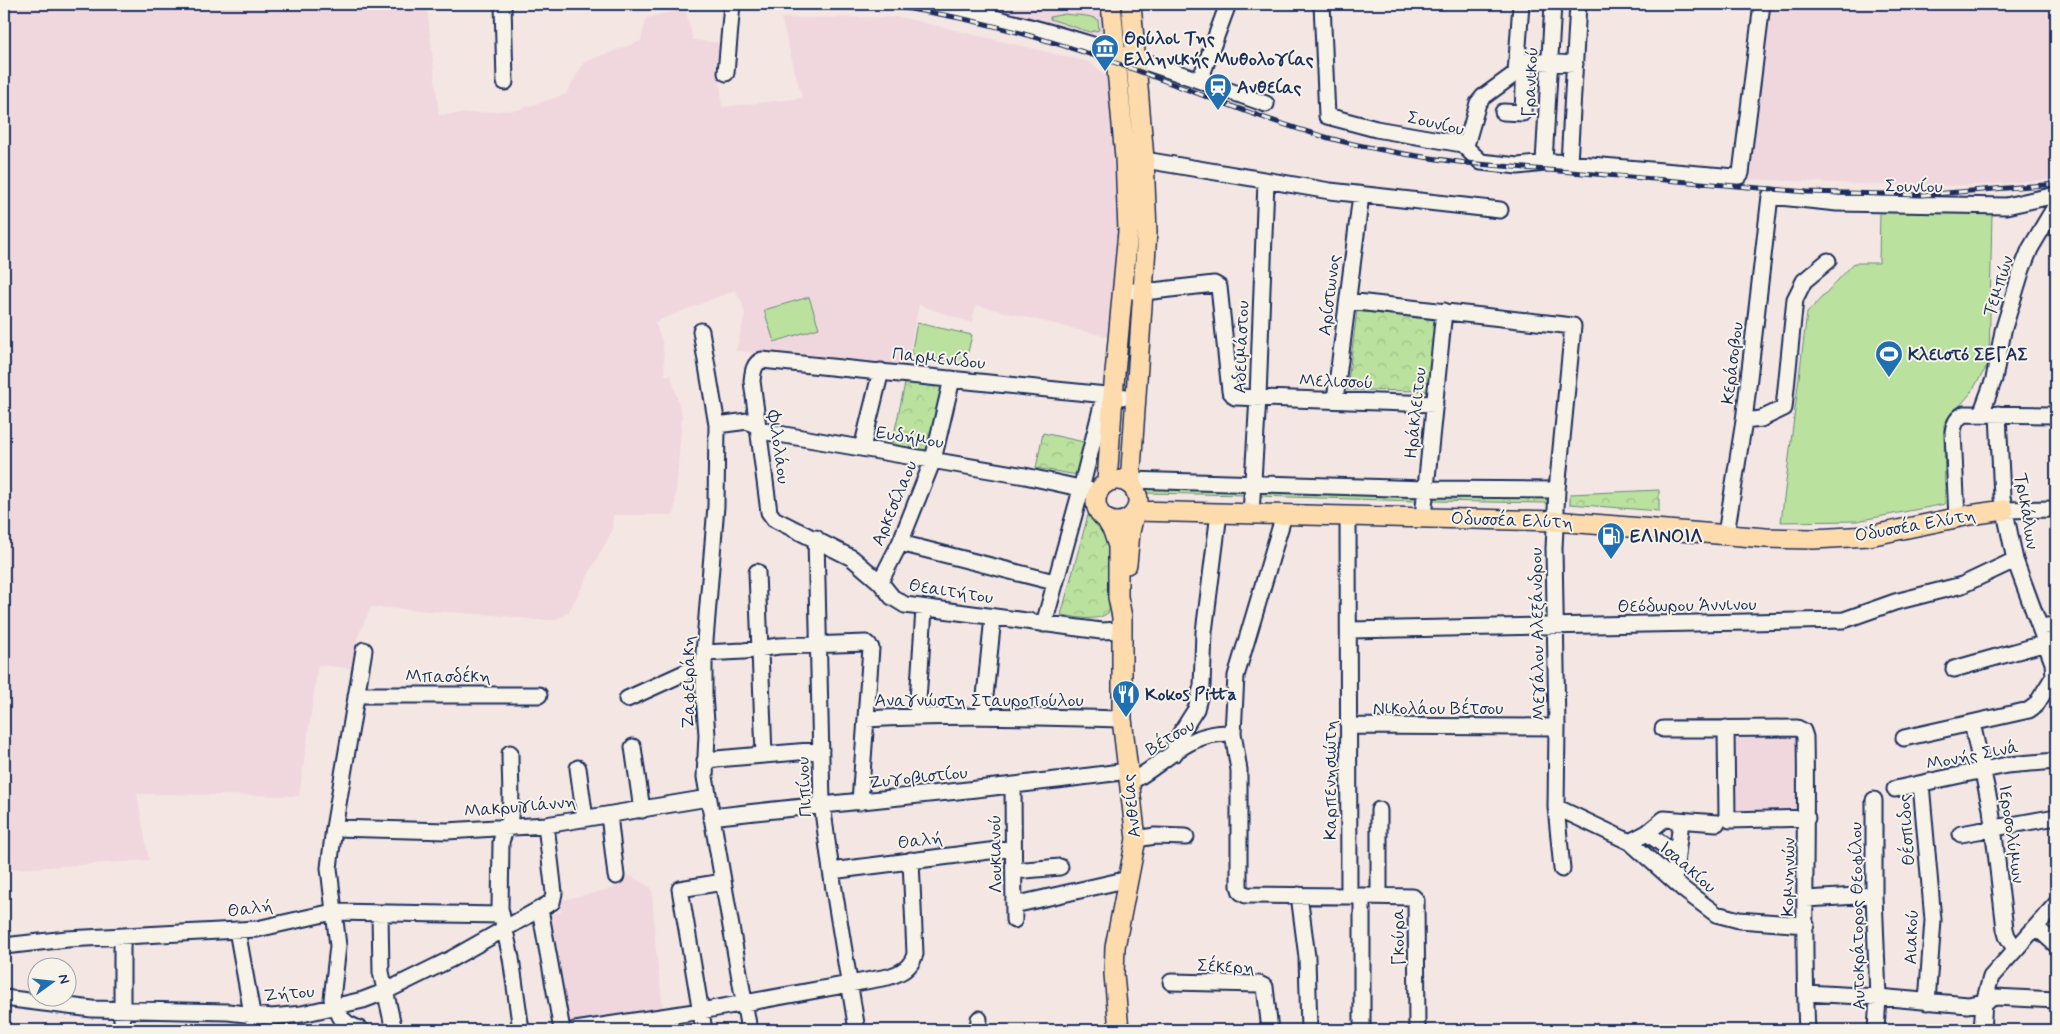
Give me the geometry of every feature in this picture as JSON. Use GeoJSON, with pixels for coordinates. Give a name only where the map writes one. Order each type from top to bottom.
{"type":"FeatureCollection","features":[{"type":"Feature","properties":{"kind":"main road"},"geometry":{"type":"LineString","coordinates":[[1111,4],[1117,53],[1125,158],[1128,231],[1124,290],[1112,396],[1096,487],[1097,508],[1106,518],[1119,522],[1125,521],[1135,512],[1138,497],[1130,482],[1147,232],[1137,58],[1131,4]]}},
{"type":"Feature","properties":{"kind":"main road"},"geometry":{"type":"LineString","coordinates":[[1096,487],[1120,480],[1130,482]]}},
{"type":"Feature","properties":{"kind":"main road","name":"Οδυσσέα Ελύτη"},"geometry":{"type":"LineString","coordinates":[[1135,512],[1555,521],[1782,538],[1850,538],[2004,510]]}},
{"type":"Feature","properties":{"kind":"main road","name":"Ανθείας"},"geometry":{"type":"LineString","coordinates":[[1119,1030],[1114,974],[1115,947],[1136,839],[1122,719],[1122,610],[1125,598],[1130,532],[1135,512]]}},
{"type":"Feature","properties":{"kind":"main road","name":"Ανθείας"},"geometry":{"type":"LineString","coordinates":[[1106,518],[1118,546],[1118,597],[1122,610]]}},
{"type":"Feature","properties":{"kind":"street"},"geometry":{"type":"LineString","coordinates":[[502,4],[505,82]]}},
{"type":"Feature","properties":{"kind":"street"},"geometry":{"type":"LineString","coordinates":[[726,73],[732,4]]}},
{"type":"Feature","properties":{"kind":"street"},"geometry":{"type":"LineString","coordinates":[[926,4],[1002,19],[1137,58],[1266,104]]}},
{"type":"Feature","properties":{"kind":"street"},"geometry":{"type":"LineString","coordinates":[[1200,80],[1228,4]]}},
{"type":"Feature","properties":{"kind":"street","name":"Σουνίου"},"geometry":{"type":"LineString","coordinates":[[1322,4],[1327,116],[1376,129],[1465,145],[1481,162],[1518,166],[1544,162],[1569,163],[1736,177],[1741,173],[1762,4]]}},
{"type":"Feature","properties":{"kind":"street"},"geometry":{"type":"LineString","coordinates":[[1503,112],[1523,113],[1521,4]]}},
{"type":"Feature","properties":{"kind":"street","name":"Γρανικού"},"geometry":{"type":"LineString","coordinates":[[1544,162],[1553,4]]}},
{"type":"Feature","properties":{"kind":"street"},"geometry":{"type":"LineString","coordinates":[[1569,163],[1578,4]]}},
{"type":"Feature","properties":{"kind":"street"},"geometry":{"type":"LineString","coordinates":[[1465,145],[1478,103],[1483,97],[1513,77],[1522,64]]}},
{"type":"Feature","properties":{"kind":"street"},"geometry":{"type":"LineString","coordinates":[[1522,64],[1575,64]]}},
{"type":"Feature","properties":{"kind":"street"},"geometry":{"type":"LineString","coordinates":[[1125,158],[1144,159],[1266,181],[1500,210]]}},
{"type":"Feature","properties":{"kind":"street","name":"Αδειμάστου"},"geometry":{"type":"LineString","coordinates":[[1251,514],[1258,397],[1266,181]]}},
{"type":"Feature","properties":{"kind":"street","name":"Αρίστωνος"},"geometry":{"type":"LineString","coordinates":[[1335,400],[1361,194]]}},
{"type":"Feature","properties":{"kind":"street","name":"Σουνίου"},"geometry":{"type":"LineString","coordinates":[[1770,196],[1837,203],[2006,206],[2056,195]]}},
{"type":"Feature","properties":{"kind":"street","name":"Κεράσοβου"},"geometry":{"type":"LineString","coordinates":[[1726,534],[1744,421],[1770,196]]}},
{"type":"Feature","properties":{"kind":"street","name":"Τεμπών"},"geometry":{"type":"LineString","coordinates":[[1981,414],[1994,379],[2003,331],[2017,283],[2030,249],[2056,205]]}},
{"type":"Feature","properties":{"kind":"street"},"geometry":{"type":"LineString","coordinates":[[1744,421],[1761,419],[1784,408],[1795,299],[1804,281],[1828,261]]}},
{"type":"Feature","properties":{"kind":"street","name":"Μελισσού"},"geometry":{"type":"LineString","coordinates":[[1144,292],[1214,284],[1219,287],[1230,391],[1234,397],[1435,404]]}},
{"type":"Feature","properties":{"kind":"street"},"geometry":{"type":"LineString","coordinates":[[1124,290],[1144,292]]}},
{"type":"Feature","properties":{"kind":"street","name":"Μεγάλου Αλεξάνδρου"},"geometry":{"type":"LineString","coordinates":[[1348,301],[1573,326],[1555,521],[1556,807],[1562,870]]}},
{"type":"Feature","properties":{"kind":"street","name":"Ηράκλειτου"},"geometry":{"type":"LineString","coordinates":[[1423,518],[1444,312]]}},
{"type":"Feature","properties":{"kind":"street","name":"Ζαφειράκη"},"geometry":{"type":"LineString","coordinates":[[701,331],[717,425],[716,506],[704,658],[707,735],[705,760],[711,817],[748,1030]]}},
{"type":"Feature","properties":{"kind":"street","name":"Παρμενίδου"},"geometry":{"type":"LineString","coordinates":[[752,381],[755,366],[762,360],[1136,398]]}},
{"type":"Feature","properties":{"kind":"street"},"geometry":{"type":"LineString","coordinates":[[862,448],[881,371]]}},
{"type":"Feature","properties":{"kind":"street","name":"Αρκεσίλαου"},"geometry":{"type":"LineString","coordinates":[[880,582],[900,542],[933,460],[952,379]]}},
{"type":"Feature","properties":{"kind":"street","name":"Φιλολάου"},"geometry":{"type":"LineString","coordinates":[[752,381],[756,426],[771,516]]}},
{"type":"Feature","properties":{"kind":"street"},"geometry":{"type":"LineString","coordinates":[[1044,624],[1054,582],[1096,487],[1102,404],[1112,396]]}},
{"type":"Feature","properties":{"kind":"street"},"geometry":{"type":"LineString","coordinates":[[1957,518],[1954,426],[1964,414],[2056,415]]}},
{"type":"Feature","properties":{"kind":"street","name":"Τρικάλων"},"geometry":{"type":"LineString","coordinates":[[1904,738],[2029,710],[2036,705],[2055,677],[2054,667],[2046,642],[2015,560],[2004,510],[1998,414]]}},
{"type":"Feature","properties":{"kind":"street","name":"Ευδήμου"},"geometry":{"type":"LineString","coordinates":[[717,425],[748,421],[767,432],[1096,487]]}},
{"type":"Feature","properties":{"kind":"street"},"geometry":{"type":"LineString","coordinates":[[1130,482],[1557,490]]}},
{"type":"Feature","properties":{"kind":"street"},"geometry":{"type":"LineString","coordinates":[[2004,510],[2056,509]]}},
{"type":"Feature","properties":{"kind":"street"},"geometry":{"type":"LineString","coordinates":[[1175,753],[1175,742],[1196,709],[1202,686],[1204,632],[1219,513]]}},
{"type":"Feature","properties":{"kind":"street"},"geometry":{"type":"LineString","coordinates":[[1233,733],[1236,676],[1284,515]]}},
{"type":"Feature","properties":{"kind":"street","name":"Θεαιτήτου"},"geometry":{"type":"LineString","coordinates":[[771,516],[852,558],[880,582],[898,602],[905,605],[1044,624],[1101,630],[1122,630]]}},
{"type":"Feature","properties":{"kind":"street","name":"Καρπενησιώτη"},"geometry":{"type":"LineString","coordinates":[[1348,516],[1349,726],[1362,1030]]}},
{"type":"Feature","properties":{"kind":"street","name":"Πιπίνου"},"geometry":{"type":"LineString","coordinates":[[816,538],[822,804],[857,1030]]}},
{"type":"Feature","properties":{"kind":"street"},"geometry":{"type":"LineString","coordinates":[[900,542],[1054,582]]}},
{"type":"Feature","properties":{"kind":"street","name":"Θεόδωρου Άννινου"},"geometry":{"type":"LineString","coordinates":[[1350,630],[1844,620],[1895,602],[1962,585],[2015,560]]}},
{"type":"Feature","properties":{"kind":"street"},"geometry":{"type":"LineString","coordinates":[[757,572],[764,755]]}},
{"type":"Feature","properties":{"kind":"street"},"geometry":{"type":"LineString","coordinates":[[917,716],[924,608]]}},
{"type":"Feature","properties":{"kind":"street"},"geometry":{"type":"LineString","coordinates":[[983,716],[993,617]]}},
{"type":"Feature","properties":{"kind":"street"},"geometry":{"type":"LineString","coordinates":[[2040,627],[2056,625]]}},
{"type":"Feature","properties":{"kind":"street"},"geometry":{"type":"LineString","coordinates":[[1954,669],[2046,642]]}},
{"type":"Feature","properties":{"kind":"street","name":"Αναγνώστη Σταυροπούλου"},"geometry":{"type":"LineString","coordinates":[[704,658],[761,648],[817,644],[869,645],[871,648],[866,720],[917,716],[1122,719]]}},
{"type":"Feature","properties":{"kind":"street"},"geometry":{"type":"LineString","coordinates":[[360,1030],[343,1020],[334,1007],[332,989],[338,946],[329,868],[364,650]]}},
{"type":"Feature","properties":{"kind":"street"},"geometry":{"type":"LineString","coordinates":[[627,700],[704,658]]}},
{"type":"Feature","properties":{"kind":"street","name":"Μπασδέκη"},"geometry":{"type":"LineString","coordinates":[[356,695],[539,695]]}},
{"type":"Feature","properties":{"kind":"street"},"geometry":{"type":"LineString","coordinates":[[860,802],[866,720]]}},
{"type":"Feature","properties":{"kind":"street","name":"Ιεροσολύμων"},"geometry":{"type":"LineString","coordinates":[[1972,723],[1994,827],[2005,929],[2015,949]]}},
{"type":"Feature","properties":{"kind":"street","name":"Νικολάου Βέτσου"},"geometry":{"type":"LineString","coordinates":[[1349,726],[1557,727]]}},
{"type":"Feature","properties":{"kind":"street"},"geometry":{"type":"LineString","coordinates":[[1663,729],[1726,728],[1727,818],[1730,820],[1807,818]]}},
{"type":"Feature","properties":{"kind":"street","name":"Κομνηνών"},"geometry":{"type":"LineString","coordinates":[[1726,728],[1797,728],[1803,731],[1805,736],[1807,1030]]}},
{"type":"Feature","properties":{"kind":"street","name":"Βέτσου"},"geometry":{"type":"LineString","coordinates":[[1129,776],[1146,774],[1175,753],[1206,736],[1233,733]]}},
{"type":"Feature","properties":{"kind":"street","name":"Γκούρα"},"geometry":{"type":"LineString","coordinates":[[1233,733],[1239,770],[1239,886],[1241,892],[1246,895],[1413,897],[1418,904],[1417,1030]]}},
{"type":"Feature","properties":{"kind":"street"},"geometry":{"type":"LineString","coordinates":[[633,748],[642,810]]}},
{"type":"Feature","properties":{"kind":"street"},"geometry":{"type":"LineString","coordinates":[[705,760],[821,750]]}},
{"type":"Feature","properties":{"kind":"street"},"geometry":{"type":"LineString","coordinates":[[510,753],[510,808],[507,828],[502,836],[501,843],[499,896],[511,958],[521,1030]]}},
{"type":"Feature","properties":{"kind":"street","name":"Μονής Σινά"},"geometry":{"type":"LineString","coordinates":[[1895,789],[1982,769],[2021,763],[2056,762]]}},
{"type":"Feature","properties":{"kind":"street"},"geometry":{"type":"LineString","coordinates":[[578,768],[585,819]]}},
{"type":"Feature","properties":{"kind":"street","name":"Ζυγοβιστίου"},"geometry":{"type":"LineString","coordinates":[[711,817],[822,804],[1129,776]]}},
{"type":"Feature","properties":{"kind":"street","name":"Θέσπιδος"},"geometry":{"type":"LineString","coordinates":[[1921,784],[1928,874]]}},
{"type":"Feature","properties":{"kind":"street","name":"Λουκιανού"},"geometry":{"type":"LineString","coordinates":[[1013,786],[1014,913],[1129,879]]}},
{"type":"Feature","properties":{"kind":"street","name":"Μακρυγιάννη"},"geometry":{"type":"LineString","coordinates":[[334,828],[440,831],[546,825],[708,798]]}},
{"type":"Feature","properties":{"kind":"street","name":"Αυτοκράτορος Θεοφίλου"},"geometry":{"type":"LineString","coordinates":[[1874,800],[1874,895],[1878,997],[1876,1030]]}},
{"type":"Feature","properties":{"kind":"street","name":"Ισαακίου"},"geometry":{"type":"LineString","coordinates":[[1556,807],[1630,842],[1705,907],[1723,917],[1806,925]]}},
{"type":"Feature","properties":{"kind":"street"},"geometry":{"type":"LineString","coordinates":[[1379,810],[1379,896]]}},
{"type":"Feature","properties":{"kind":"street"},"geometry":{"type":"LineString","coordinates":[[608,815],[616,876]]}},
{"type":"Feature","properties":{"kind":"street"},"geometry":{"type":"LineString","coordinates":[[1961,834],[2056,817]]}},
{"type":"Feature","properties":{"kind":"street"},"geometry":{"type":"LineString","coordinates":[[1630,842],[1647,833],[1664,820],[1716,823]]}},
{"type":"Feature","properties":{"kind":"street"},"geometry":{"type":"LineString","coordinates":[[1674,881],[1680,820]]}},
{"type":"Feature","properties":{"kind":"street"},"geometry":{"type":"LineString","coordinates":[[546,825],[554,893],[546,905],[562,1030]]}},
{"type":"Feature","properties":{"kind":"street"},"geometry":{"type":"LineString","coordinates":[[1647,833],[1676,854]]}},
{"type":"Feature","properties":{"kind":"street"},"geometry":{"type":"LineString","coordinates":[[1136,839],[1155,836],[1186,837]]}},
{"type":"Feature","properties":{"kind":"street","name":"Θαλή"},"geometry":{"type":"LineString","coordinates":[[831,871],[1014,848]]}},
{"type":"Feature","properties":{"kind":"street"},"geometry":{"type":"LineString","coordinates":[[575,1030],[744,1004],[896,975],[908,968],[912,962],[915,950],[911,860]]}},
{"type":"Feature","properties":{"kind":"street"},"geometry":{"type":"LineString","coordinates":[[1014,871],[1060,867]]}},
{"type":"Feature","properties":{"kind":"street","name":"Αιακού"},"geometry":{"type":"LineString","coordinates":[[1927,1002],[1933,920],[1928,874]]}},
{"type":"Feature","properties":{"kind":"street"},"geometry":{"type":"LineString","coordinates":[[704,1030],[680,889],[723,882]]}},
{"type":"Feature","properties":{"kind":"street"},"geometry":{"type":"LineString","coordinates":[[1806,898],[1874,895]]}},
{"type":"Feature","properties":{"kind":"street"},"geometry":{"type":"LineString","coordinates":[[1299,896],[1307,957],[1308,1030]]}},
{"type":"Feature","properties":{"kind":"street"},"geometry":{"type":"LineString","coordinates":[[1982,1030],[1984,1002],[1991,977],[2056,904]]}},
{"type":"Feature","properties":{"kind":"street","name":"Ζήτου"},"geometry":{"type":"LineString","coordinates":[[4,998],[66,1006],[289,1016],[363,1000],[384,992],[503,922],[546,905]]}},
{"type":"Feature","properties":{"kind":"street","name":"Θαλή"},"geometry":{"type":"LineString","coordinates":[[4,946],[47,941],[122,938],[262,928],[333,912],[380,913],[503,922]]}},
{"type":"Feature","properties":{"kind":"street"},"geometry":{"type":"LineString","coordinates":[[380,913],[381,972],[394,1030]]}},
{"type":"Feature","properties":{"kind":"street"},"geometry":{"type":"LineString","coordinates":[[2036,927],[2056,945]]}},
{"type":"Feature","properties":{"kind":"street"},"geometry":{"type":"LineString","coordinates":[[237,930],[256,1030]]}},
{"type":"Feature","properties":{"kind":"street"},"geometry":{"type":"LineString","coordinates":[[122,938],[122,1030]]}},
{"type":"Feature","properties":{"kind":"street","name":"Σέκερη"},"geometry":{"type":"LineString","coordinates":[[1171,982],[1259,984],[1265,987],[1267,994],[1270,1030]]}},
{"type":"Feature","properties":{"kind":"street"},"geometry":{"type":"LineString","coordinates":[[1806,993],[1968,1005],[1999,997],[2056,1000]]}},
{"type":"Feature","properties":{"kind":"shaded area"},"geometry":{"type":"Polygon","coordinates":[[[4,4],[250,4],[427,7],[439,115],[517,110],[566,94],[584,62],[641,41],[646,18],[685,8],[693,40],[721,43],[720,76],[722,107],[802,98],[781,18],[900,17],[1089,62],[1103,73],[1109,81],[1114,176],[1116,189],[1121,199],[1112,338],[976,305],[972,323],[919,305],[906,366],[736,351],[745,315],[742,302],[735,290],[655,322],[663,345],[665,375],[671,375],[682,416],[674,515],[613,515],[612,531],[568,613],[555,620],[536,620],[507,616],[371,607],[357,639],[356,669],[318,665],[299,796],[137,794],[149,860],[4,870],[4,4]]]}},
{"type":"Feature","properties":{"kind":"shaded area"},"geometry":{"type":"Polygon","coordinates":[[[964,4],[1102,4],[1107,38],[1087,40],[1070,34],[1069,30],[964,4]]]}},
{"type":"Feature","properties":{"kind":"shaded area"},"geometry":{"type":"Polygon","coordinates":[[[1766,4],[2056,4],[2056,179],[1978,185],[1909,186],[1743,179],[1766,4]]]}},
{"type":"Feature","properties":{"kind":"shaded area"},"geometry":{"type":"Polygon","coordinates":[[[1800,737],[1801,812],[1735,812],[1736,738],[1800,737]]]}},
{"type":"Feature","properties":{"kind":"shaded area"},"geometry":{"type":"Polygon","coordinates":[[[629,875],[652,888],[655,942],[665,1026],[639,1030],[564,1030],[545,915],[561,912],[559,901],[615,888],[629,875]]]}},
{"type":"Feature","properties":{"kind":"green space"},"geometry":{"type":"Polygon","coordinates":[[[1065,14],[1094,18],[1098,20],[1099,30],[1090,32],[1050,19],[1050,17],[1065,14]]]}},
{"type":"Feature","properties":{"kind":"green space","name":"Κλειστό ΣΕΓΑΣ"},"geometry":{"type":"Polygon","coordinates":[[[1880,209],[1992,212],[1989,363],[1970,394],[1944,424],[1945,504],[1857,521],[1781,522],[1807,313],[1854,263],[1879,263],[1880,209]]]}},
{"type":"Feature","properties":{"kind":"green space"},"geometry":{"type":"Polygon","coordinates":[[[809,297],[819,328],[774,342],[764,310],[809,297]]]}},
{"type":"Feature","properties":{"kind":"green space"},"geometry":{"type":"Polygon","coordinates":[[[1357,311],[1435,320],[1428,391],[1347,390],[1357,311]]]}},
{"type":"Feature","properties":{"kind":"green space"},"geometry":{"type":"Polygon","coordinates":[[[917,323],[972,335],[965,365],[911,354],[917,323]]]}},
{"type":"Feature","properties":{"kind":"green space"},"geometry":{"type":"Polygon","coordinates":[[[907,374],[952,379],[933,460],[890,453],[907,374]]]}},
{"type":"Feature","properties":{"kind":"green space"},"geometry":{"type":"Polygon","coordinates":[[[1043,433],[1084,442],[1077,475],[1036,468],[1043,433]]]}},
{"type":"Feature","properties":{"kind":"green space"},"geometry":{"type":"Polygon","coordinates":[[[1144,486],[1247,488],[1247,495],[1145,493],[1144,486]]]}},
{"type":"Feature","properties":{"kind":"green space"},"geometry":{"type":"Polygon","coordinates":[[[1259,489],[1416,494],[1415,501],[1259,496],[1259,489]]]}},
{"type":"Feature","properties":{"kind":"green space"},"geometry":{"type":"Polygon","coordinates":[[[1659,490],[1659,511],[1570,504],[1570,494],[1659,490]]]}},
{"type":"Feature","properties":{"kind":"green space"},"geometry":{"type":"Polygon","coordinates":[[[1433,494],[1547,495],[1547,503],[1433,501],[1433,494]]]}},
{"type":"Feature","properties":{"kind":"green space"},"geometry":{"type":"Polygon","coordinates":[[[1088,515],[1106,531],[1112,545],[1109,612],[1093,618],[1061,615],[1088,515]]]}},
{"type":"Feature","properties":{"kind":"railway"},"geometry":{"type":"LineString","coordinates":[[866,4],[930,12],[994,26],[1119,64],[1302,130],[1397,153],[1466,163],[1807,192],[1922,195],[2056,184]]}},
{"type":"Feature","properties":{"kind":"place","name":"Θρύλοι Της Ελληνικής Μυθολογίας"},"geometry":{"type":"Point","coordinates":[1105,72]}},
{"type":"Feature","properties":{"kind":"place","name":"Ανθείας"},"geometry":{"type":"Point","coordinates":[1218,111]}},
{"type":"Feature","properties":{"kind":"place","name":"Κλειστό ΣΕΓΑΣ"},"geometry":{"type":"Point","coordinates":[1889,378]}},
{"type":"Feature","properties":{"kind":"place","name":"ΕΛΙΝΟΙΛ"},"geometry":{"type":"Point","coordinates":[1611,560]}},
{"type":"Feature","properties":{"kind":"place","name":"Kokos Pitta"},"geometry":{"type":"Point","coordinates":[1126,718]}}]}
